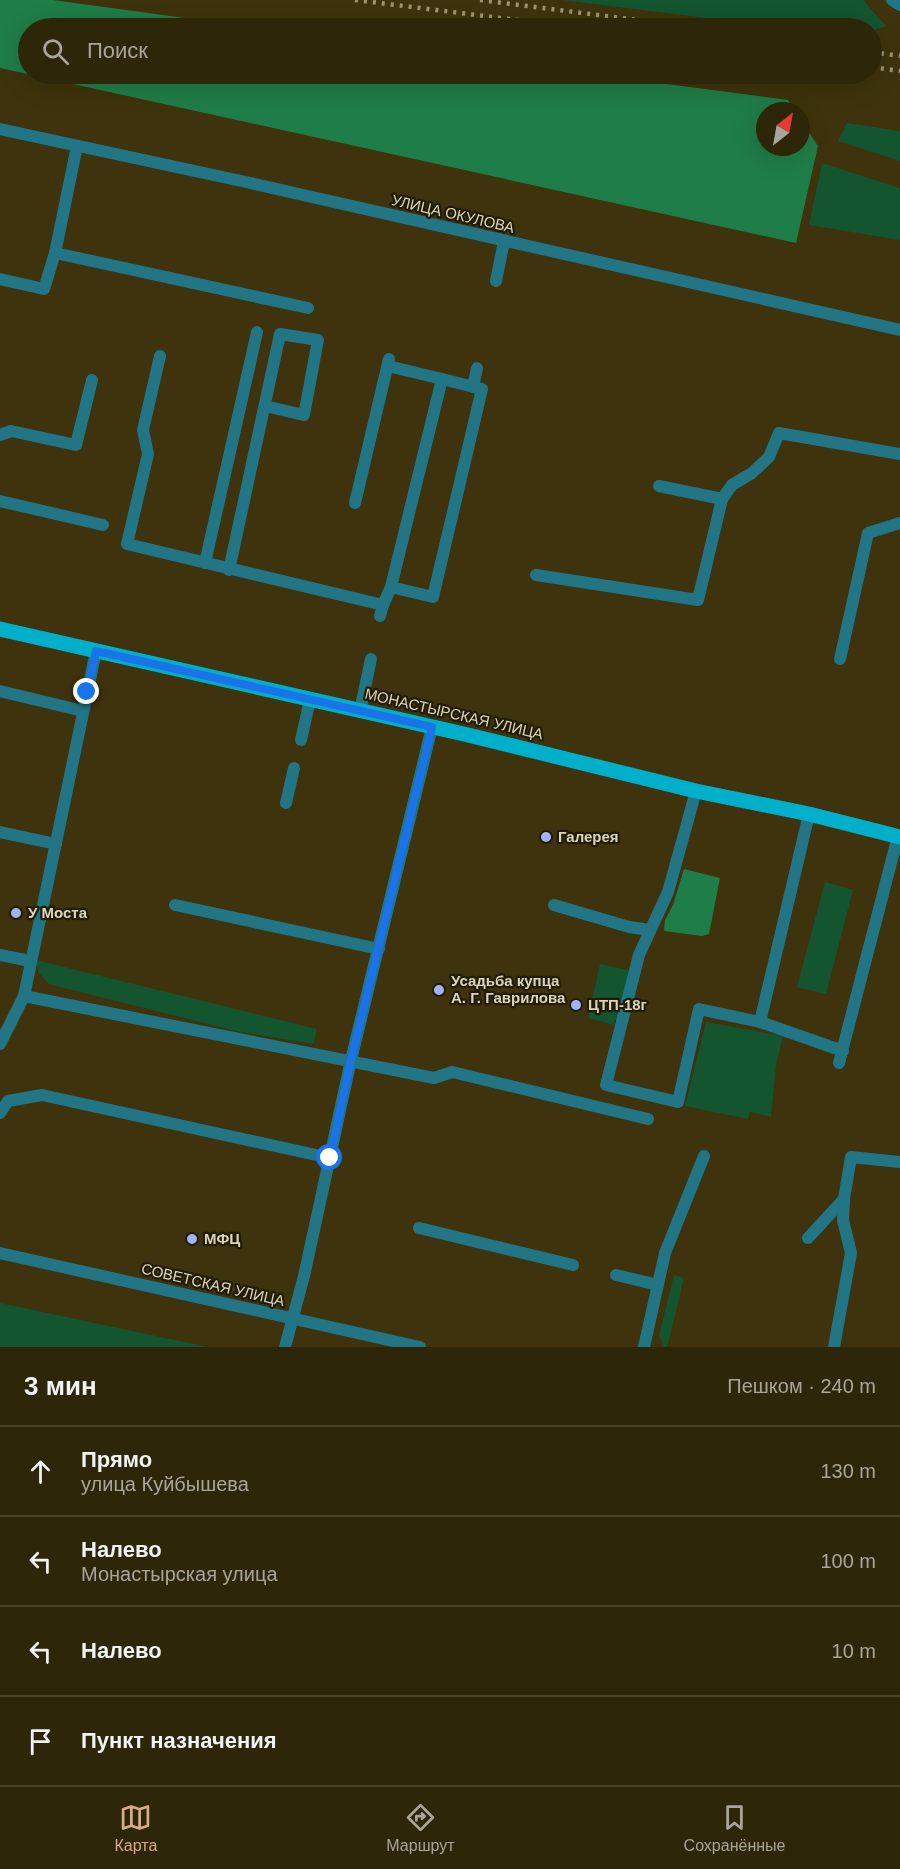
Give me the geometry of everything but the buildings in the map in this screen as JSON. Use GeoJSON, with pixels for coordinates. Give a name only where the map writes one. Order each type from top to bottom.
{"type":"FeatureCollection","features":[{"type":"Feature","properties":{"kind":"main road","name":"МОНАСТЫРСКАЯ УЛИЦА"},"geometry":{"type":"LineString","coordinates":[[0,629],[432,727],[899,837]]}},
{"type":"Feature","properties":{"kind":"street"},"geometry":{"type":"LineString","coordinates":[[892,0],[900,4]]}},
{"type":"Feature","properties":{"kind":"street","name":"УЛИЦА ОКУЛОВА"},"geometry":{"type":"LineString","coordinates":[[0,129],[246,182],[900,330]]}},
{"type":"Feature","properties":{"kind":"street"},"geometry":{"type":"LineString","coordinates":[[0,279],[45,290],[77,146]]}},
{"type":"Feature","properties":{"kind":"street"},"geometry":{"type":"LineString","coordinates":[[496,281],[504,241]]}},
{"type":"Feature","properties":{"kind":"street"},"geometry":{"type":"LineString","coordinates":[[55,252],[308,308]]}},
{"type":"Feature","properties":{"kind":"street"},"geometry":{"type":"LineString","coordinates":[[205,563],[257,332]]}},
{"type":"Feature","properties":{"kind":"street"},"geometry":{"type":"LineString","coordinates":[[229,570],[280,334],[318,340],[304,415],[265,406]]}},
{"type":"Feature","properties":{"kind":"street"},"geometry":{"type":"LineString","coordinates":[[160,356],[143,430],[148,454],[128,544],[382,610],[391,587],[442,380]]}},
{"type":"Feature","properties":{"kind":"street"},"geometry":{"type":"LineString","coordinates":[[355,503],[388,363],[442,380],[482,389],[433,597],[391,587]]}},
{"type":"Feature","properties":{"kind":"street"},"geometry":{"type":"LineString","coordinates":[[473,387],[477,368]]}},
{"type":"Feature","properties":{"kind":"street"},"geometry":{"type":"LineString","coordinates":[[0,435],[11,431],[76,445],[92,380]]}},
{"type":"Feature","properties":{"kind":"street"},"geometry":{"type":"LineString","coordinates":[[536,575],[698,600],[722,499],[732,484],[752,473],[769,457],[779,433],[900,454]]}},
{"type":"Feature","properties":{"kind":"street"},"geometry":{"type":"LineString","coordinates":[[659,486],[722,499]]}},
{"type":"Feature","properties":{"kind":"street"},"geometry":{"type":"LineString","coordinates":[[0,501],[103,525]]}},
{"type":"Feature","properties":{"kind":"street"},"geometry":{"type":"LineString","coordinates":[[840,659],[868,533],[900,523]]}},
{"type":"Feature","properties":{"kind":"street"},"geometry":{"type":"LineString","coordinates":[[0,1044],[24,996],[96,651]]}},
{"type":"Feature","properties":{"kind":"street"},"geometry":{"type":"LineString","coordinates":[[360,711],[371,659]]}},
{"type":"Feature","properties":{"kind":"street"},"geometry":{"type":"LineString","coordinates":[[0,691],[83,711]]}},
{"type":"Feature","properties":{"kind":"street"},"geometry":{"type":"LineString","coordinates":[[301,740],[310,699]]}},
{"type":"Feature","properties":{"kind":"street"},"geometry":{"type":"LineString","coordinates":[[285,1347],[304,1276],[351,1060],[432,727]]}},
{"type":"Feature","properties":{"kind":"street"},"geometry":{"type":"LineString","coordinates":[[286,803],[294,768]]}},
{"type":"Feature","properties":{"kind":"street"},"geometry":{"type":"LineString","coordinates":[[696,791],[668,892],[639,955],[606,1085],[678,1102],[699,1009],[760,1022],[841,1057],[899,837]]}},
{"type":"Feature","properties":{"kind":"street"},"geometry":{"type":"LineString","coordinates":[[760,1022],[784,929],[808,814]]}},
{"type":"Feature","properties":{"kind":"street"},"geometry":{"type":"LineString","coordinates":[[0,832],[56,844]]}},
{"type":"Feature","properties":{"kind":"street"},"geometry":{"type":"LineString","coordinates":[[175,905],[379,949]]}},
{"type":"Feature","properties":{"kind":"street"},"geometry":{"type":"LineString","coordinates":[[554,905],[629,927],[650,930]]}},
{"type":"Feature","properties":{"kind":"street"},"geometry":{"type":"LineString","coordinates":[[0,955],[30,961]]}},
{"type":"Feature","properties":{"kind":"street"},"geometry":{"type":"LineString","coordinates":[[24,996],[434,1078],[452,1072],[648,1119]]}},
{"type":"Feature","properties":{"kind":"street"},"geometry":{"type":"LineString","coordinates":[[0,1113],[8,1101],[42,1095],[330,1158]]}},
{"type":"Feature","properties":{"kind":"street"},"geometry":{"type":"LineString","coordinates":[[644,1347],[665,1254],[704,1156]]}},
{"type":"Feature","properties":{"kind":"street"},"geometry":{"type":"LineString","coordinates":[[834,1347],[850,1252],[843,1220],[851,1157],[900,1162]]}},
{"type":"Feature","properties":{"kind":"street"},"geometry":{"type":"LineString","coordinates":[[808,1238],[844,1199]]}},
{"type":"Feature","properties":{"kind":"street"},"geometry":{"type":"LineString","coordinates":[[419,1228],[573,1265]]}},
{"type":"Feature","properties":{"kind":"street","name":"СОВЕТСКАЯ УЛИЦА"},"geometry":{"type":"LineString","coordinates":[[0,1253],[420,1347]]}},
{"type":"Feature","properties":{"kind":"street"},"geometry":{"type":"LineString","coordinates":[[616,1275],[658,1285]]}},
{"type":"Feature","properties":{"kind":"green space"},"geometry":{"type":"Polygon","coordinates":[[[0,0],[53,0],[184,18],[18,18],[18,72],[0,68],[0,0]]]}},
{"type":"Feature","properties":{"kind":"green space"},"geometry":{"type":"Polygon","coordinates":[[[562,0],[863,0],[879,18],[706,18],[562,0]]]}},
{"type":"Feature","properties":{"kind":"green space"},"geometry":{"type":"Polygon","coordinates":[[[73,84],[666,84],[788,100],[789,102],[756,102],[756,156],[810,156],[810,134],[818,146],[796,243],[73,84]]]}},
{"type":"Feature","properties":{"kind":"green space"},"geometry":{"type":"Polygon","coordinates":[[[847,123],[900,131],[900,161],[838,141],[847,123]]]}},
{"type":"Feature","properties":{"kind":"green space"},"geometry":{"type":"Polygon","coordinates":[[[822,163],[900,188],[900,240],[809,225],[822,163]]]}},
{"type":"Feature","properties":{"kind":"green space"},"geometry":{"type":"Polygon","coordinates":[[[684,869],[720,878],[709,934],[702,936],[664,931],[665,920],[673,905],[684,869]]]}},
{"type":"Feature","properties":{"kind":"green space"},"geometry":{"type":"Polygon","coordinates":[[[825,882],[853,890],[826,994],[797,987],[825,882]]]}},
{"type":"Feature","properties":{"kind":"green space"},"geometry":{"type":"Polygon","coordinates":[[[36,960],[317,1029],[313,1044],[236,1031],[49,984],[39,973],[36,960]]]}},
{"type":"Feature","properties":{"kind":"green space"},"geometry":{"type":"Polygon","coordinates":[[[600,964],[633,971],[621,1021],[615,1020],[614,1025],[588,1018],[600,964]]]}},
{"type":"Feature","properties":{"kind":"green space"},"geometry":{"type":"Polygon","coordinates":[[[706,1022],[783,1036],[776,1065],[771,1117],[750,1112],[748,1119],[685,1106],[706,1022]]]}},
{"type":"Feature","properties":{"kind":"green space"},"geometry":{"type":"Polygon","coordinates":[[[674,1275],[684,1278],[667,1347],[664,1347],[659,1335],[674,1275]]]}},
{"type":"Feature","properties":{"kind":"green space"},"geometry":{"type":"Polygon","coordinates":[[[0,1303],[208,1347],[0,1347],[0,1303]]]}},
{"type":"Feature","properties":{"kind":"railway"},"geometry":{"type":"LineString","coordinates":[[355,0],[501,18]]}},
{"type":"Feature","properties":{"kind":"railway"},"geometry":{"type":"LineString","coordinates":[[480,0],[621,18]]}},
{"type":"Feature","properties":{"kind":"railway"},"geometry":{"type":"LineString","coordinates":[[882,53],[900,56]]}},
{"type":"Feature","properties":{"kind":"railway"},"geometry":{"type":"LineString","coordinates":[[882,68],[900,71]]}},
{"type":"Feature","properties":{"kind":"place","name":"Галерея"},"geometry":{"type":"Point","coordinates":[546,837]}},
{"type":"Feature","properties":{"kind":"place","name":"У Моста"},"geometry":{"type":"Point","coordinates":[16,913]}},
{"type":"Feature","properties":{"kind":"place","name":"Усадьба купца А. Г. Гаврилова"},"geometry":{"type":"Point","coordinates":[439,990]}},
{"type":"Feature","properties":{"kind":"place","name":"ЦТП-18г"},"geometry":{"type":"Point","coordinates":[576,1005]}},
{"type":"Feature","properties":{"kind":"place","name":"МФЦ"},"geometry":{"type":"Point","coordinates":[192,1239]}},
{"type":"Feature","properties":{"kind":"route"},"geometry":{"type":"LineString","coordinates":[[87,692],[96,651],[432,727],[351,1060],[330,1158]]}}]}
